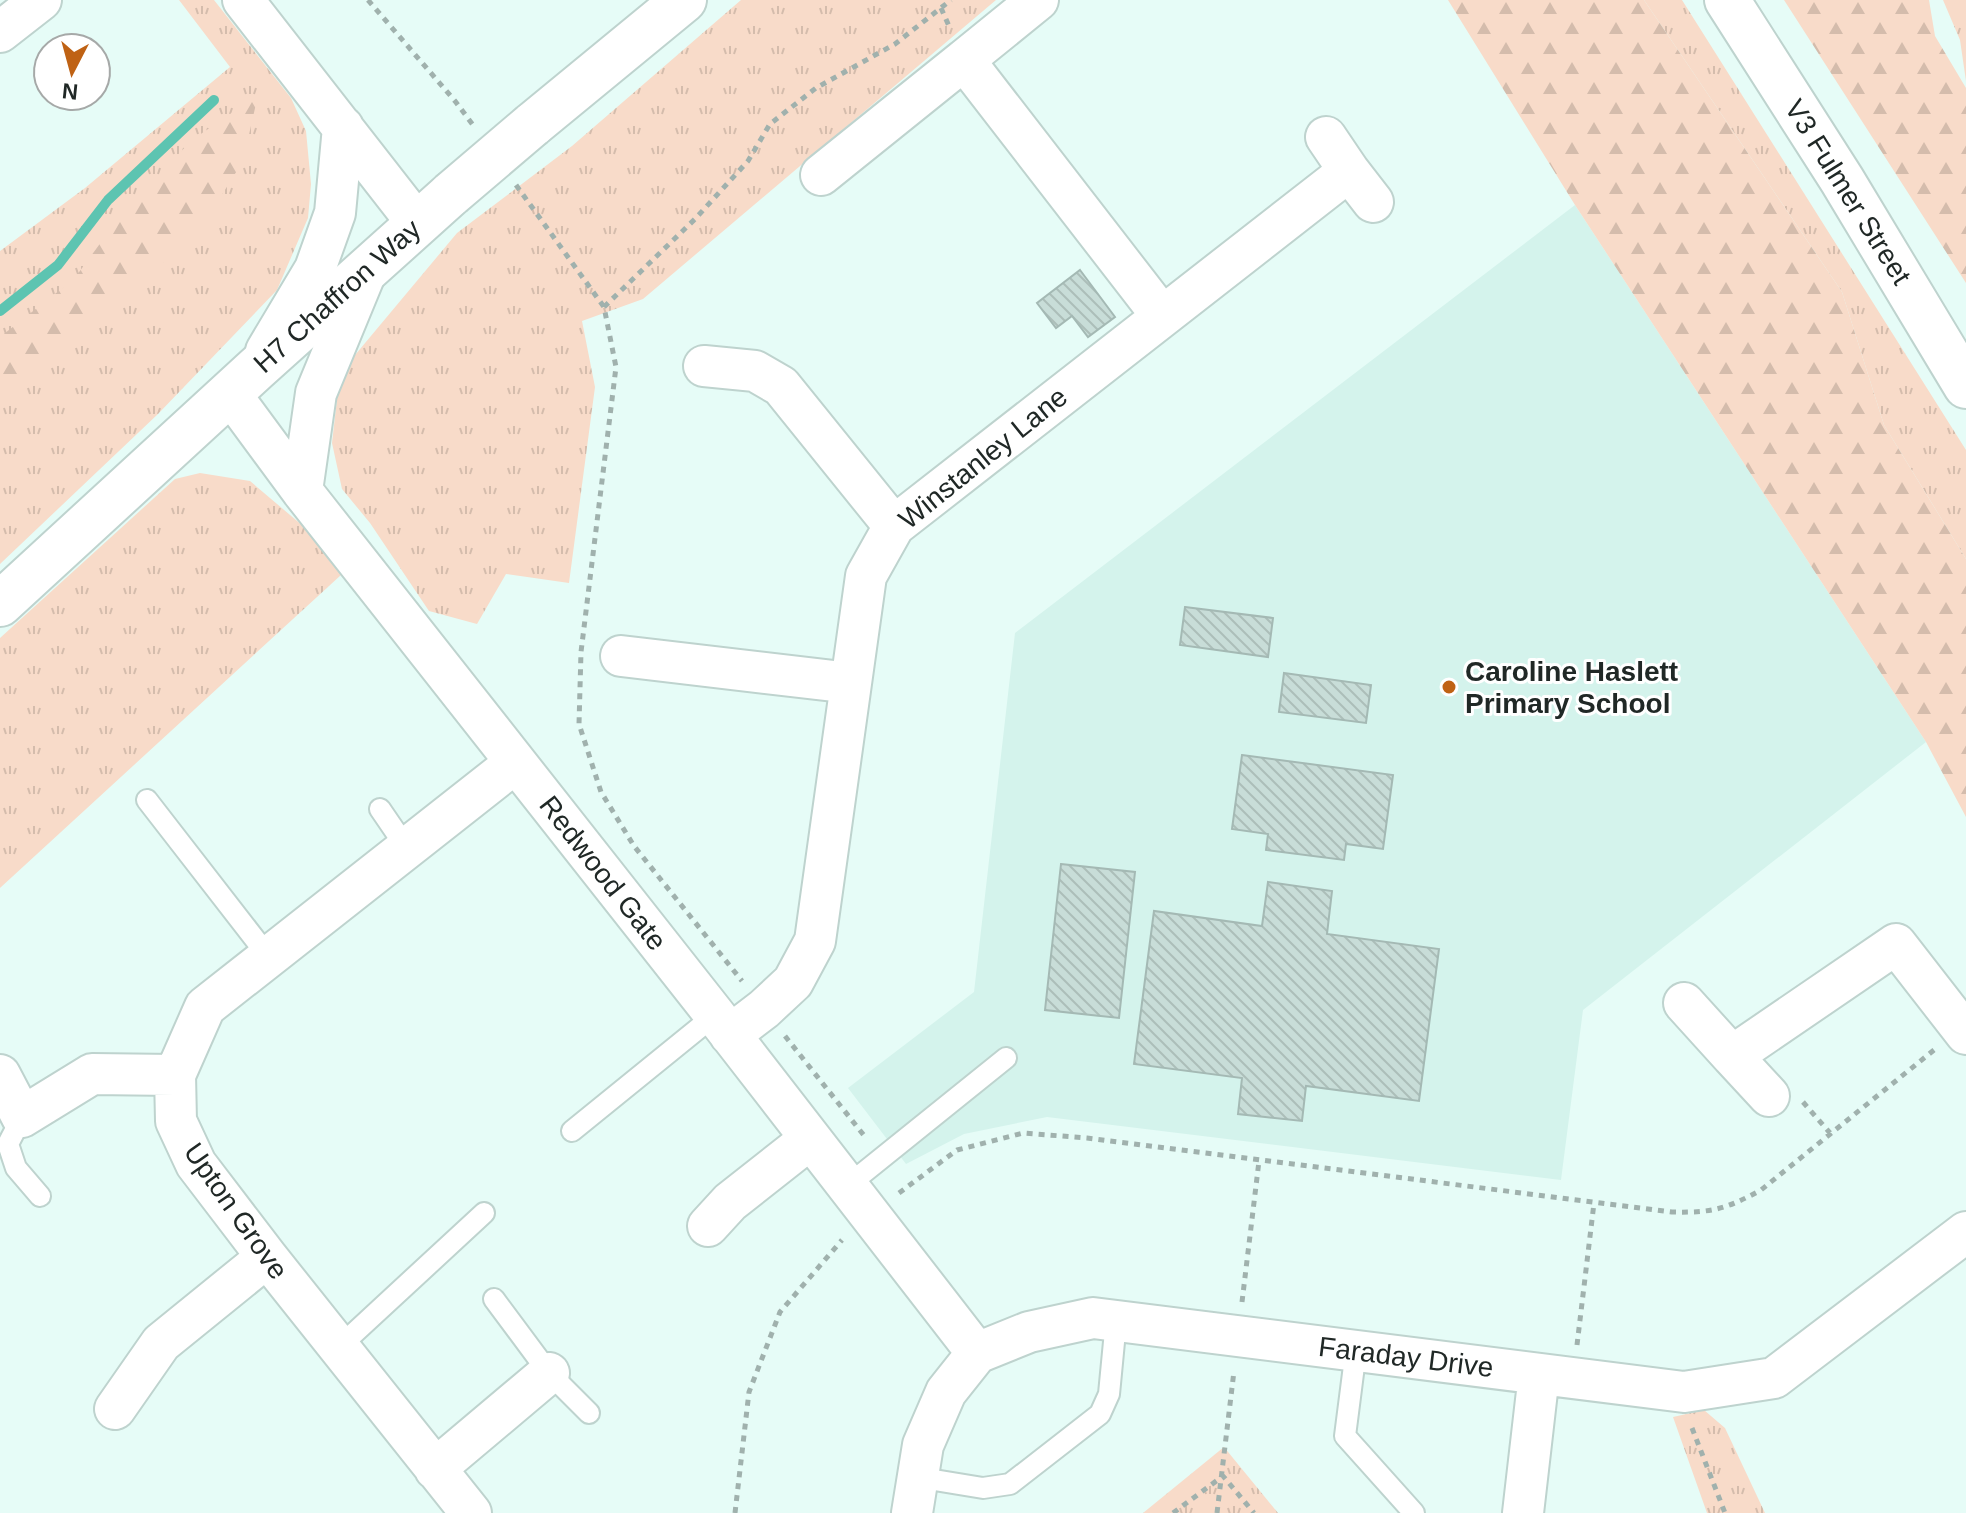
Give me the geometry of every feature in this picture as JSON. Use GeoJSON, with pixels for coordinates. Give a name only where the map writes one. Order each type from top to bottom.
{"type":"FeatureCollection","features":[{"type":"Feature","properties":{"kind":"street"},"geometry":{"type":"LineString","coordinates":[[0,32],[41,0]]}},
{"type":"Feature","properties":{"kind":"street"},"geometry":{"type":"LineString","coordinates":[[243,0],[417,223]]}},
{"type":"Feature","properties":{"kind":"street","name":"H7 Chaffron Way"},"geometry":{"type":"LineString","coordinates":[[0,604],[417,223],[684,0]]}},
{"type":"Feature","properties":{"kind":"street"},"geometry":{"type":"LineString","coordinates":[[821,175],[1038,0]]}},
{"type":"Feature","properties":{"kind":"street","name":"V3 Fulmer Street"},"geometry":{"type":"LineString","coordinates":[[1727,0],[1842,180],[1966,386]]}},
{"type":"Feature","properties":{"kind":"street"},"geometry":{"type":"LineString","coordinates":[[964,60],[1162,316]]}},
{"type":"Feature","properties":{"kind":"street"},"geometry":{"type":"LineString","coordinates":[[243,380],[315,269],[335,213],[343,127]]}},
{"type":"Feature","properties":{"kind":"street","name":"Winstanley Lane"},"geometry":{"type":"LineString","coordinates":[[722,1025],[764,1009],[793,982],[815,941],[866,576],[894,526],[1162,316],[1361,187],[1326,137]]}},
{"type":"Feature","properties":{"kind":"street"},"geometry":{"type":"LineString","coordinates":[[302,491],[316,393],[368,267]]}},
{"type":"Feature","properties":{"kind":"street"},"geometry":{"type":"LineString","coordinates":[[704,366],[755,371],[781,386],[894,526]]}},
{"type":"Feature","properties":{"kind":"street","name":"Redwood Gate"},"geometry":{"type":"LineString","coordinates":[[243,380],[302,491],[977,1353]]}},
{"type":"Feature","properties":{"kind":"street"},"geometry":{"type":"LineString","coordinates":[[621,656],[851,683]]}},
{"type":"Feature","properties":{"kind":"street","name":"Upton Grove"},"geometry":{"type":"LineString","coordinates":[[471,1513],[196,1164],[176,1121],[175,1075],[205,1007],[515,763]]}},
{"type":"Feature","properties":{"kind":"street"},"geometry":{"type":"LineString","coordinates":[[1732,1056],[1896,944],[1963,1031]]}},
{"type":"Feature","properties":{"kind":"street"},"geometry":{"type":"LineString","coordinates":[[1684,1003],[1769,1096]]}},
{"type":"Feature","properties":{"kind":"street"},"geometry":{"type":"LineString","coordinates":[[0,1075],[22,1117],[92,1074],[175,1075]]}},
{"type":"Feature","properties":{"kind":"street"},"geometry":{"type":"LineString","coordinates":[[708,1226],[730,1202],[810,1139]]}},
{"type":"Feature","properties":{"kind":"street","name":"Faraday Drive"},"geometry":{"type":"LineString","coordinates":[[914,1495],[923,1445],[946,1392],[977,1353],[1029,1332],[1093,1318],[1684,1392],[1774,1378],[1966,1232]]}},
{"type":"Feature","properties":{"kind":"street"},"geometry":{"type":"LineString","coordinates":[[115,1409],[161,1343],[267,1257]]}},
{"type":"Feature","properties":{"kind":"street"},"geometry":{"type":"LineString","coordinates":[[435,1469],[549,1373]]}},
{"type":"Feature","properties":{"kind":"street"},"geometry":{"type":"LineString","coordinates":[[1523,1513],[1556,1376]]}},
{"type":"Feature","properties":{"kind":"lane"},"geometry":{"type":"LineString","coordinates":[[147,800],[268,956]]}},
{"type":"Feature","properties":{"kind":"lane"},"geometry":{"type":"LineString","coordinates":[[380,809],[406,847]]}},
{"type":"Feature","properties":{"kind":"lane"},"geometry":{"type":"LineString","coordinates":[[572,1131],[722,1025]]}},
{"type":"Feature","properties":{"kind":"lane"},"geometry":{"type":"LineString","coordinates":[[859,1201],[882,1158],[1006,1058]]}},
{"type":"Feature","properties":{"kind":"lane"},"geometry":{"type":"LineString","coordinates":[[22,1117],[8,1144],[16,1168],[40,1196]]}},
{"type":"Feature","properties":{"kind":"lane"},"geometry":{"type":"LineString","coordinates":[[338,1348],[484,1213]]}},
{"type":"Feature","properties":{"kind":"lane"},"geometry":{"type":"LineString","coordinates":[[494,1299],[549,1373],[589,1413]]}},
{"type":"Feature","properties":{"kind":"lane"},"geometry":{"type":"LineString","coordinates":[[914,1495],[1010,1484],[1100,1414],[1109,1394],[1116,1321]]}},
{"type":"Feature","properties":{"kind":"lane"},"geometry":{"type":"LineString","coordinates":[[1356,1350],[1345,1436],[1414,1513]]}},
{"type":"Feature","properties":{"kind":"path"},"geometry":{"type":"LineString","coordinates":[[905,1188],[634,846],[601,792],[579,724],[581,652],[616,367],[604,307],[695,219],[748,161],[770,124],[816,88],[895,44],[951,0]]}},
{"type":"Feature","properties":{"kind":"path"},"geometry":{"type":"LineString","coordinates":[[735,1513],[749,1392],[780,1312],[841,1240],[859,1201],[905,1188],[957,1150],[1023,1133],[1087,1138],[1594,1203],[1704,1213],[1732,1206],[1761,1190],[1963,1031]]}},
{"type":"Feature","properties":{"kind":"path"},"geometry":{"type":"LineString","coordinates":[[1217,1513],[1259,1161]]}},
{"type":"Feature","properties":{"kind":"path"},"geometry":{"type":"LineString","coordinates":[[1556,1376],[1594,1203]]}},
{"type":"Feature","properties":{"kind":"path"},"geometry":{"type":"LineString","coordinates":[[1684,1392],[1693,1430],[1725,1513]]}},
{"type":"Feature","properties":{"kind":"path"},"geometry":{"type":"LineString","coordinates":[[1173,1513],[1223,1476]]}},
{"type":"Feature","properties":{"kind":"path"},"geometry":{"type":"LineString","coordinates":[[1223,1476],[1254,1513]]}},
{"type":"Feature","properties":{"kind":"shaded area","name":"Caroline Haslett Primary School"},"geometry":{"type":"Polygon","coordinates":[[[1575,205],[1926,742],[1583,1010],[1561,1180],[1047,1117],[964,1134],[906,1164],[848,1088],[974,992],[1015,633],[1575,205]]]}},
{"type":"Feature","properties":{"kind":"green space"},"geometry":{"type":"Polygon","coordinates":[[[179,0],[214,0],[291,98],[306,131],[311,184],[308,218],[277,290],[158,414],[0,564],[0,251],[85,188],[230,67],[179,0]]]}},
{"type":"Feature","properties":{"kind":"green space"},"geometry":{"type":"Polygon","coordinates":[[[741,0],[996,0],[643,299],[582,321],[595,387],[569,583],[506,574],[477,624],[429,611],[370,523],[342,489],[332,443],[340,373],[457,233],[572,146],[741,0]]]}},
{"type":"Feature","properties":{"kind":"green space"},"geometry":{"type":"Polygon","coordinates":[[[1448,0],[1644,0],[1842,292],[1884,425],[1966,559],[1966,817],[1926,742],[1575,205],[1448,0]]]}},
{"type":"Feature","properties":{"kind":"green space"},"geometry":{"type":"Polygon","coordinates":[[[1644,0],[1682,0],[1966,450],[1966,559],[1884,425],[1842,292],[1644,0]]]}},
{"type":"Feature","properties":{"kind":"green space"},"geometry":{"type":"Polygon","coordinates":[[[1784,0],[1929,0],[1935,36],[1966,88],[1966,283],[1784,0]]]}},
{"type":"Feature","properties":{"kind":"green space"},"geometry":{"type":"Polygon","coordinates":[[[1943,0],[1966,0],[1966,81],[1960,40],[1943,0]]]}},
{"type":"Feature","properties":{"kind":"green space"},"geometry":{"type":"Polygon","coordinates":[[[258,95],[243,161],[210,214],[166,260],[0,398],[0,337],[74,279],[124,211],[192,140],[258,95]]]}},
{"type":"Feature","properties":{"kind":"green space"},"geometry":{"type":"Polygon","coordinates":[[[200,473],[250,481],[303,526],[341,575],[0,888],[0,638],[175,479],[200,473]]]}},
{"type":"Feature","properties":{"kind":"green space"},"geometry":{"type":"Polygon","coordinates":[[[1704,1410],[1725,1428],[1765,1513],[1707,1513],[1673,1417],[1704,1410]]]}},
{"type":"Feature","properties":{"kind":"green space"},"geometry":{"type":"Polygon","coordinates":[[[1224,1447],[1278,1513],[1143,1513],[1224,1447]]]}},
{"type":"Feature","properties":{"kind":"building"},"geometry":{"type":"Polygon","coordinates":[[[1080,270],[1115,317],[1088,337],[1072,316],[1056,328],[1037,303],[1080,270]]]}},
{"type":"Feature","properties":{"kind":"building"},"geometry":{"type":"Polygon","coordinates":[[[1185,607],[1273,618],[1268,657],[1180,645],[1185,607]]]}},
{"type":"Feature","properties":{"kind":"building"},"geometry":{"type":"Polygon","coordinates":[[[1284,673],[1371,685],[1366,723],[1279,712],[1284,673]]]}},
{"type":"Feature","properties":{"kind":"building"},"geometry":{"type":"Polygon","coordinates":[[[1242,755],[1393,775],[1383,849],[1346,844],[1344,860],[1266,850],[1268,834],[1232,829],[1242,755]]]}},
{"type":"Feature","properties":{"kind":"building"},"geometry":{"type":"Polygon","coordinates":[[[1061,864],[1135,872],[1119,1018],[1045,1010],[1061,864]]]}},
{"type":"Feature","properties":{"kind":"building"},"geometry":{"type":"Polygon","coordinates":[[[1268,882],[1332,891],[1327,934],[1439,949],[1419,1101],[1306,1086],[1302,1121],[1238,1114],[1242,1078],[1134,1064],[1154,911],[1262,926],[1268,882]]]}},
{"type":"Feature","properties":{"kind":"waterway"},"geometry":{"type":"LineString","coordinates":[[0,311],[58,265],[108,200],[214,100]]}},
{"type":"Feature","properties":{"kind":"place","name":"Caroline Haslett Primary School"},"geometry":{"type":"Point","coordinates":[1449,687]}}]}
